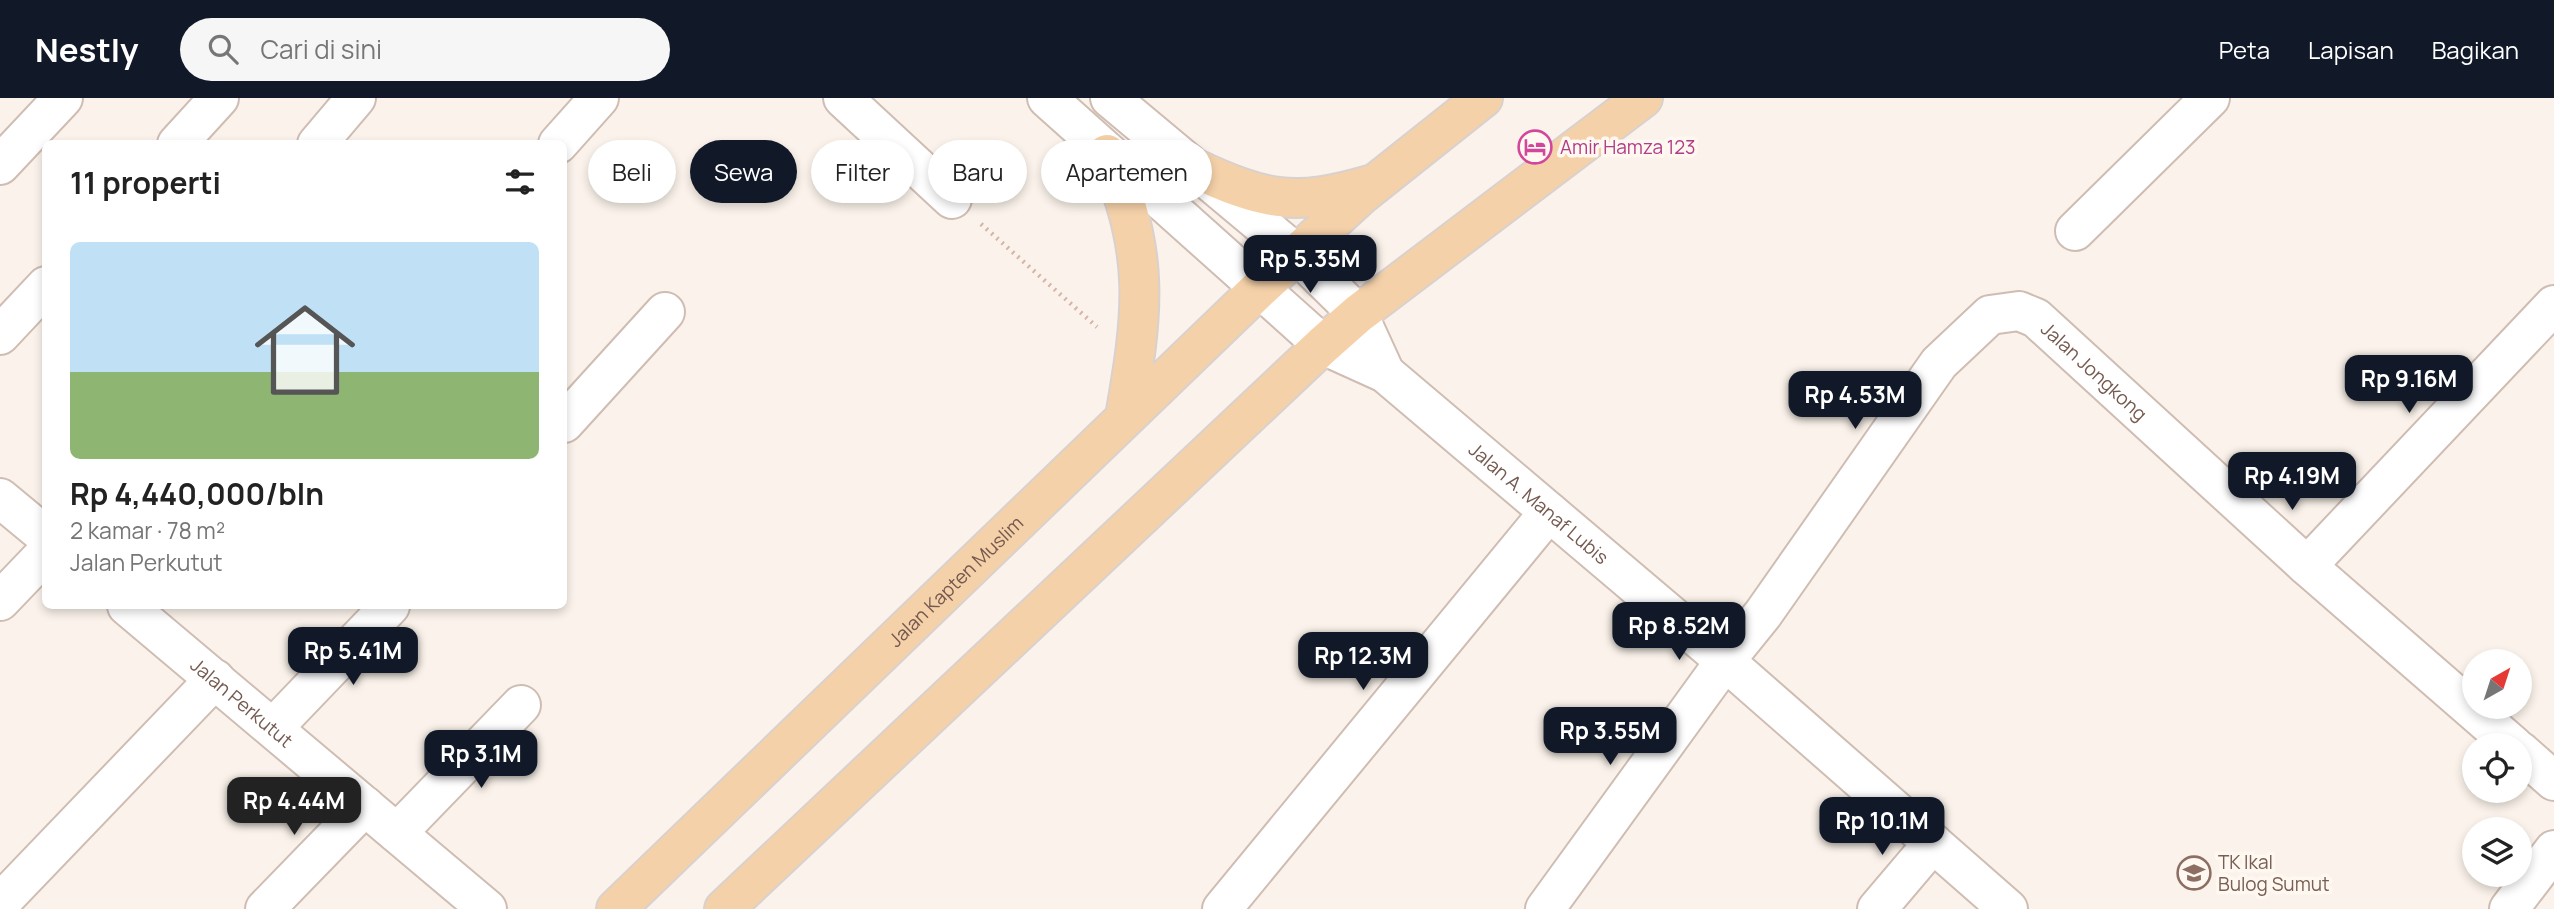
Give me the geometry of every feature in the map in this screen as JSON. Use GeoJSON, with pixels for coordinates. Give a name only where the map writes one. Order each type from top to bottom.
{"type":"FeatureCollection","features":[{"type":"Feature","properties":{"kind":"main road","name":"Jalan Kapten Muslim"},"geometry":{"type":"LineString","coordinates":[[616,909],[1258,290],[1361,195],[1483,98]]}},
{"type":"Feature","properties":{"kind":"main road"},"geometry":{"type":"LineString","coordinates":[[723,909],[1358,314],[1643,98]]}},
{"type":"Feature","properties":{"kind":"main road"},"geometry":{"type":"LineString","coordinates":[[1212,177],[1255,193],[1298,200],[1342,193],[1377,183]]}},
{"type":"Feature","properties":{"kind":"main road"},"geometry":{"type":"LineString","coordinates":[[1125,417],[1135,360],[1141,279],[1134,232],[1126,203]]}},
{"type":"Feature","properties":{"kind":"street"},"geometry":{"type":"LineString","coordinates":[[0,164],[63,98]]}},
{"type":"Feature","properties":{"kind":"street"},"geometry":{"type":"LineString","coordinates":[[181,140],[219,98]]}},
{"type":"Feature","properties":{"kind":"street"},"geometry":{"type":"LineString","coordinates":[[320,140],[356,98]]}},
{"type":"Feature","properties":{"kind":"street"},"geometry":{"type":"LineString","coordinates":[[562,140],[599,98]]}},
{"type":"Feature","properties":{"kind":"street"},"geometry":{"type":"LineString","coordinates":[[843,98],[928,177]]}},
{"type":"Feature","properties":{"kind":"street","name":"Jalan A. Manaf Lubis"},"geometry":{"type":"LineString","coordinates":[[1047,98],[1092,140]]}},
{"type":"Feature","properties":{"kind":"street"},"geometry":{"type":"LineString","coordinates":[[1110,98],[1160,140]]}},
{"type":"Feature","properties":{"kind":"street"},"geometry":{"type":"LineString","coordinates":[[2075,231],[2210,98]]}},
{"type":"Feature","properties":{"kind":"street"},"geometry":{"type":"LineString","coordinates":[[1212,183],[1298,255],[1358,314]]}},
{"type":"Feature","properties":{"kind":"street","name":"Jalan A. Manaf Lubis"},"geometry":{"type":"LineString","coordinates":[[1161,203],[1323,345],[1385,373],[1725,661],[2008,909]]}},
{"type":"Feature","properties":{"kind":"street"},"geometry":{"type":"LineString","coordinates":[[0,335],[42,290]]}},
{"type":"Feature","properties":{"kind":"street"},"geometry":{"type":"LineString","coordinates":[[2307,566],[2554,305]]}},
{"type":"Feature","properties":{"kind":"street","name":"Jalan Jongkong"},"geometry":{"type":"LineString","coordinates":[[1545,909],[1725,661],[1763,614],[1939,363],[1990,315],[2019,310],[2036,318],[2307,566],[2499,733]]}},
{"type":"Feature","properties":{"kind":"street"},"geometry":{"type":"LineString","coordinates":[[567,420],[665,312]]}},
{"type":"Feature","properties":{"kind":"street","name":"Jalan A. Manaf Lubis"},"geometry":{"type":"LineString","coordinates":[[1358,314],[1385,373]]}},
{"type":"Feature","properties":{"kind":"street"},"geometry":{"type":"LineString","coordinates":[[0,498],[42,534]]}},
{"type":"Feature","properties":{"kind":"street"},"geometry":{"type":"LineString","coordinates":[[1223,909],[1549,512]]}},
{"type":"Feature","properties":{"kind":"street"},"geometry":{"type":"LineString","coordinates":[[0,601],[42,557]]}},
{"type":"Feature","properties":{"kind":"street","name":"Jalan Perkutut"},"geometry":{"type":"LineString","coordinates":[[135,609],[487,909]]}},
{"type":"Feature","properties":{"kind":"street"},"geometry":{"type":"LineString","coordinates":[[273,728],[387,609]]}},
{"type":"Feature","properties":{"kind":"street"},"geometry":{"type":"LineString","coordinates":[[0,903],[215,679]]}},
{"type":"Feature","properties":{"kind":"street"},"geometry":{"type":"LineString","coordinates":[[397,833],[521,705]]}},
{"type":"Feature","properties":{"kind":"street"},"geometry":{"type":"LineString","coordinates":[[2532,761],[2554,780]]}},
{"type":"Feature","properties":{"kind":"street"},"geometry":{"type":"LineString","coordinates":[[265,909],[365,806]]}},
{"type":"Feature","properties":{"kind":"street"},"geometry":{"type":"LineString","coordinates":[[1878,909],[1933,843]]}},
{"type":"Feature","properties":{"kind":"street"},"geometry":{"type":"LineString","coordinates":[[2509,909],[2554,850]]}},
{"type":"Feature","properties":{"kind":"path"},"geometry":{"type":"LineString","coordinates":[[957,203],[1135,360]]}},
{"type":"Feature","properties":{"kind":"place","name":"Amir Hamza 123"},"geometry":{"type":"Point","coordinates":[1535,147]}},
{"type":"Feature","properties":{"kind":"place","name":"TK Ikal Bulog Sumut"},"geometry":{"type":"Point","coordinates":[2194,873]}}]}
